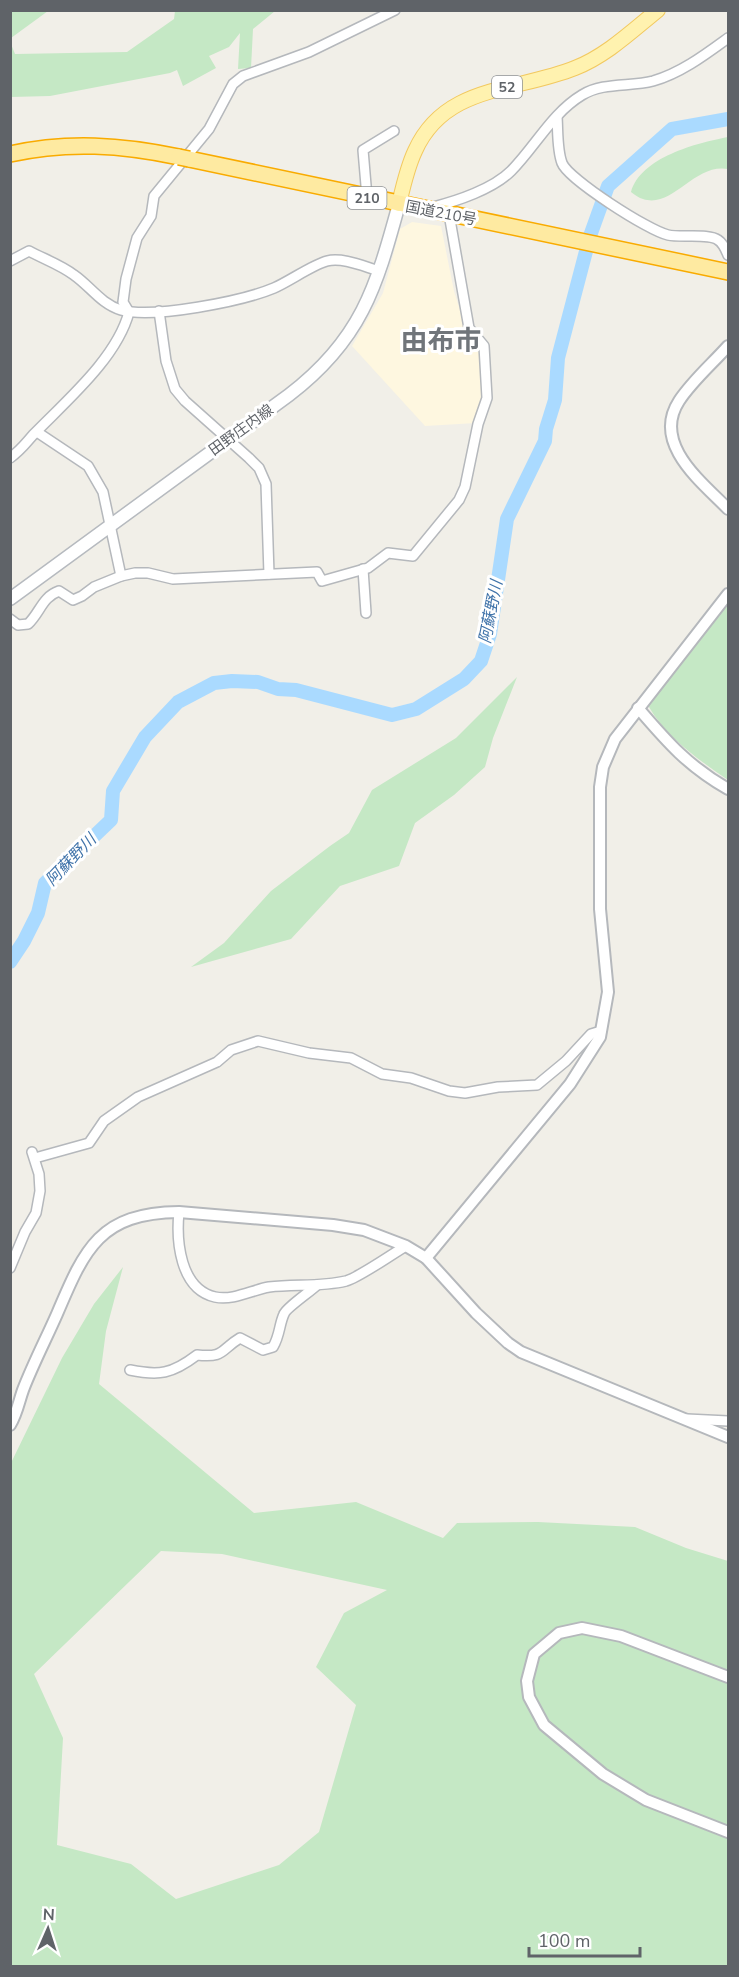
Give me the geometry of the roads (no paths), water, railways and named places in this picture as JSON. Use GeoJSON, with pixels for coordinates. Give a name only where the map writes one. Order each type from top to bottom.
{"type":"FeatureCollection","features":[{"type":"Feature","properties":{"kind":"highway","name":"国道210号"},"geometry":{"type":"LineString","coordinates":[[10,154],[52,147],[89,145],[126,147],[729,272]]}},
{"type":"Feature","properties":{"kind":"main road","name":"52"},"geometry":{"type":"LineString","coordinates":[[399,204],[414,153],[429,126],[441,115],[471,98],[555,75],[588,62],[658,10]]}},
{"type":"Feature","properties":{"kind":"main road","name":"田野庄内線"},"geometry":{"type":"LineString","coordinates":[[10,599],[302,386],[331,358],[358,321],[381,271],[399,204]]}},
{"type":"Feature","properties":{"kind":"street"},"geometry":{"type":"LineString","coordinates":[[10,458],[23,449],[87,380],[118,340],[129,312],[123,302],[126,279],[137,238],[150,216],[154,196],[209,129],[232,84],[243,76],[309,52],[395,10]]}},
{"type":"Feature","properties":{"kind":"street"},"geometry":{"type":"LineString","coordinates":[[424,210],[462,199],[506,175],[557,117],[586,93],[599,88],[650,81],[666,76],[695,61],[729,38]]}},
{"type":"Feature","properties":{"kind":"street"},"geometry":{"type":"LineString","coordinates":[[557,117],[562,164],[568,172],[614,208],[666,235],[716,238],[723,244],[729,255]]}},
{"type":"Feature","properties":{"kind":"street"},"geometry":{"type":"LineString","coordinates":[[367,198],[363,150],[394,131]]}},
{"type":"Feature","properties":{"kind":"street"},"geometry":{"type":"LineString","coordinates":[[10,619],[18,625],[28,624],[38,616],[43,601],[52,594],[59,591],[73,600],[94,586],[135,573],[148,573],[173,579],[317,572],[322,581],[363,569],[388,553],[414,556],[459,500],[465,487],[478,424],[488,398],[484,346],[469,328],[449,214]]}},
{"type":"Feature","properties":{"kind":"street"},"geometry":{"type":"LineString","coordinates":[[10,261],[29,251],[74,275],[96,296],[129,312],[185,309],[243,299],[293,280],[328,261],[344,262],[381,271]]}},
{"type":"Feature","properties":{"kind":"street"},"geometry":{"type":"LineString","coordinates":[[159,311],[166,361],[175,389],[185,401],[259,468],[266,484],[269,574]]}},
{"type":"Feature","properties":{"kind":"street"},"geometry":{"type":"LineString","coordinates":[[729,346],[680,400],[673,413],[672,430],[675,446],[681,459],[729,510]]}},
{"type":"Feature","properties":{"kind":"street"},"geometry":{"type":"LineString","coordinates":[[37,432],[88,466],[103,492],[121,576]]}},
{"type":"Feature","properties":{"kind":"street"},"geometry":{"type":"LineString","coordinates":[[363,569],[366,613]]}},
{"type":"Feature","properties":{"kind":"street"},"geometry":{"type":"LineString","coordinates":[[426,1258],[570,1084],[600,1037],[608,992],[600,909],[600,787],[603,767],[615,740],[638,708],[729,594]]}},
{"type":"Feature","properties":{"kind":"street"},"geometry":{"type":"LineString","coordinates":[[638,708],[685,760],[729,789]]}},
{"type":"Feature","properties":{"kind":"street"},"geometry":{"type":"LineString","coordinates":[[10,1268],[25,1232],[36,1213],[39,1174],[34,1155],[89,1143],[104,1121],[138,1097],[217,1062],[231,1050],[258,1041],[309,1053],[351,1058],[382,1074],[411,1078],[449,1091],[465,1093],[498,1087],[537,1085],[566,1061],[591,1034],[601,1031]]}},
{"type":"Feature","properties":{"kind":"street"},"geometry":{"type":"LineString","coordinates":[[10,1425],[23,1389],[76,1268],[90,1248],[105,1232],[125,1220],[154,1212],[180,1212],[333,1225],[364,1230],[406,1246],[426,1258],[476,1313],[521,1352],[729,1437]]}},
{"type":"Feature","properties":{"kind":"street"},"geometry":{"type":"LineString","coordinates":[[180,1212],[179,1244],[183,1264],[199,1290],[216,1297],[235,1296],[268,1287],[317,1286],[349,1280],[406,1246]]}},
{"type":"Feature","properties":{"kind":"street"},"geometry":{"type":"LineString","coordinates":[[130,1370],[164,1373],[181,1367],[196,1355],[209,1356],[222,1353],[231,1343],[240,1338],[263,1350],[273,1347],[280,1335],[283,1316],[287,1308],[317,1286]]}},
{"type":"Feature","properties":{"kind":"street"},"geometry":{"type":"LineString","coordinates":[[687,1419],[729,1421]]}},
{"type":"Feature","properties":{"kind":"street"},"geometry":{"type":"LineString","coordinates":[[729,1677],[621,1636],[582,1628],[559,1633],[534,1654],[527,1681],[529,1697],[544,1725],[603,1774],[646,1800],[729,1832]]}},
{"type":"Feature","properties":{"kind":"waterway","name":"阿蘇野川"},"geometry":{"type":"LineString","coordinates":[[10,962],[38,913],[45,883],[111,820],[113,791],[145,737],[178,702],[214,683],[258,682],[278,689],[296,690],[392,715],[416,709],[464,679],[481,661],[490,634],[507,519],[545,441],[546,429],[555,400],[558,358],[590,236],[608,186],[672,129],[728,119]]}},
{"type":"Feature","properties":{"kind":"district","name":"由布市"},"geometry":{"type":"Point","coordinates":[441,341]}}]}
